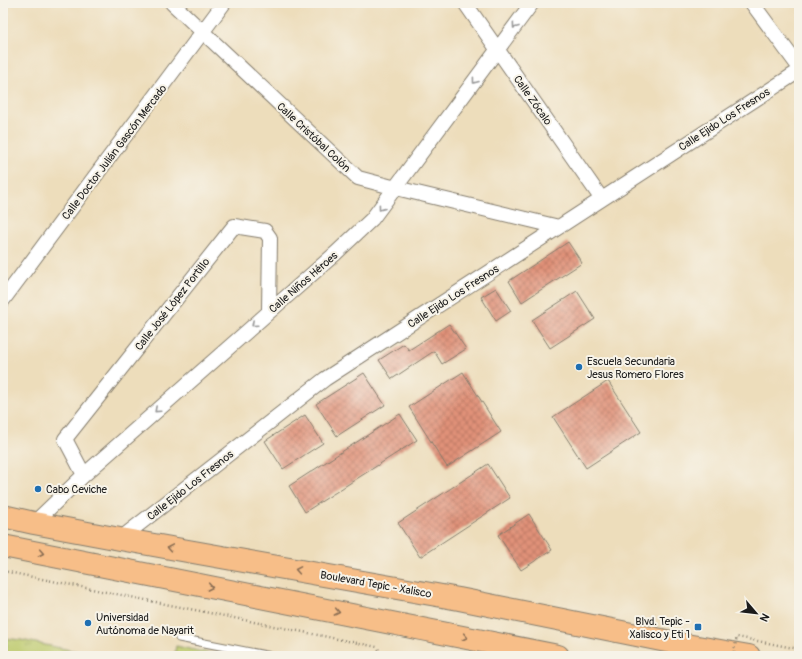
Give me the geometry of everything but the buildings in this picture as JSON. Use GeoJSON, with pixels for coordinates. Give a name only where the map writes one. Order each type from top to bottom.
{"type":"FeatureCollection","features":[{"type":"Feature","properties":{"kind":"main road","name":"Boulevard Tepic - Xalisco"},"geometry":{"type":"LineString","coordinates":[[3,516],[120,539],[459,599],[686,645],[749,656]]}},
{"type":"Feature","properties":{"kind":"main road"},"geometry":{"type":"LineString","coordinates":[[3,546],[558,656]]}},
{"type":"Feature","properties":{"kind":"street","name":"Calle Cristóbal Colón"},"geometry":{"type":"LineString","coordinates":[[172,3],[358,178],[559,227]]}},
{"type":"Feature","properties":{"kind":"street","name":"Calle Doctor Julián Gascón Mercado"},"geometry":{"type":"LineString","coordinates":[[3,300],[204,32],[224,3]]}},
{"type":"Feature","properties":{"kind":"street","name":"Calle Zócalo"},"geometry":{"type":"LineString","coordinates":[[465,3],[601,198]]}},
{"type":"Feature","properties":{"kind":"street","name":"Calle Niños Héroes"},"geometry":{"type":"LineString","coordinates":[[34,523],[84,475],[336,253],[372,219],[532,3]]}},
{"type":"Feature","properties":{"kind":"street"},"geometry":{"type":"LineString","coordinates":[[752,3],[799,67]]}},
{"type":"Feature","properties":{"kind":"street","name":"Calle Ejido Los Fresnos"},"geometry":{"type":"LineString","coordinates":[[120,539],[325,379],[799,70]]}},
{"type":"Feature","properties":{"kind":"street","name":"Calle José López Portillo"},"geometry":{"type":"LineString","coordinates":[[84,475],[65,438],[234,226],[264,231],[270,238],[269,311]]}},
{"type":"Feature","properties":{"kind":"lane"},"geometry":{"type":"LineString","coordinates":[[179,638],[271,656]]}},
{"type":"Feature","properties":{"kind":"path"},"geometry":{"type":"LineString","coordinates":[[3,572],[377,646],[383,656]]}},
{"type":"Feature","properties":{"kind":"path"},"geometry":{"type":"LineString","coordinates":[[734,656],[737,637],[799,649]]}},
{"type":"Feature","properties":{"kind":"green space"},"geometry":{"type":"Polygon","coordinates":[[[3,638],[21,640],[80,652],[79,656],[3,656],[3,638]]]}},
{"type":"Feature","properties":{"kind":"green space"},"geometry":{"type":"Polygon","coordinates":[[[176,646],[222,656],[174,656],[176,646]]]}},
{"type":"Feature","properties":{"kind":"place","name":"Escuela Secundaria Jesus Romero Flores"},"geometry":{"type":"Point","coordinates":[579,367]}},
{"type":"Feature","properties":{"kind":"place","name":"Cabo Ceviche"},"geometry":{"type":"Point","coordinates":[38,489]}},
{"type":"Feature","properties":{"kind":"place","name":"Universidad Autónoma de Nayarit"},"geometry":{"type":"Point","coordinates":[88,623]}},
{"type":"Feature","properties":{"kind":"place","name":"Blvd. Tepic - Xalisco y Eti 1"},"geometry":{"type":"Point","coordinates":[698,627]}}]}
